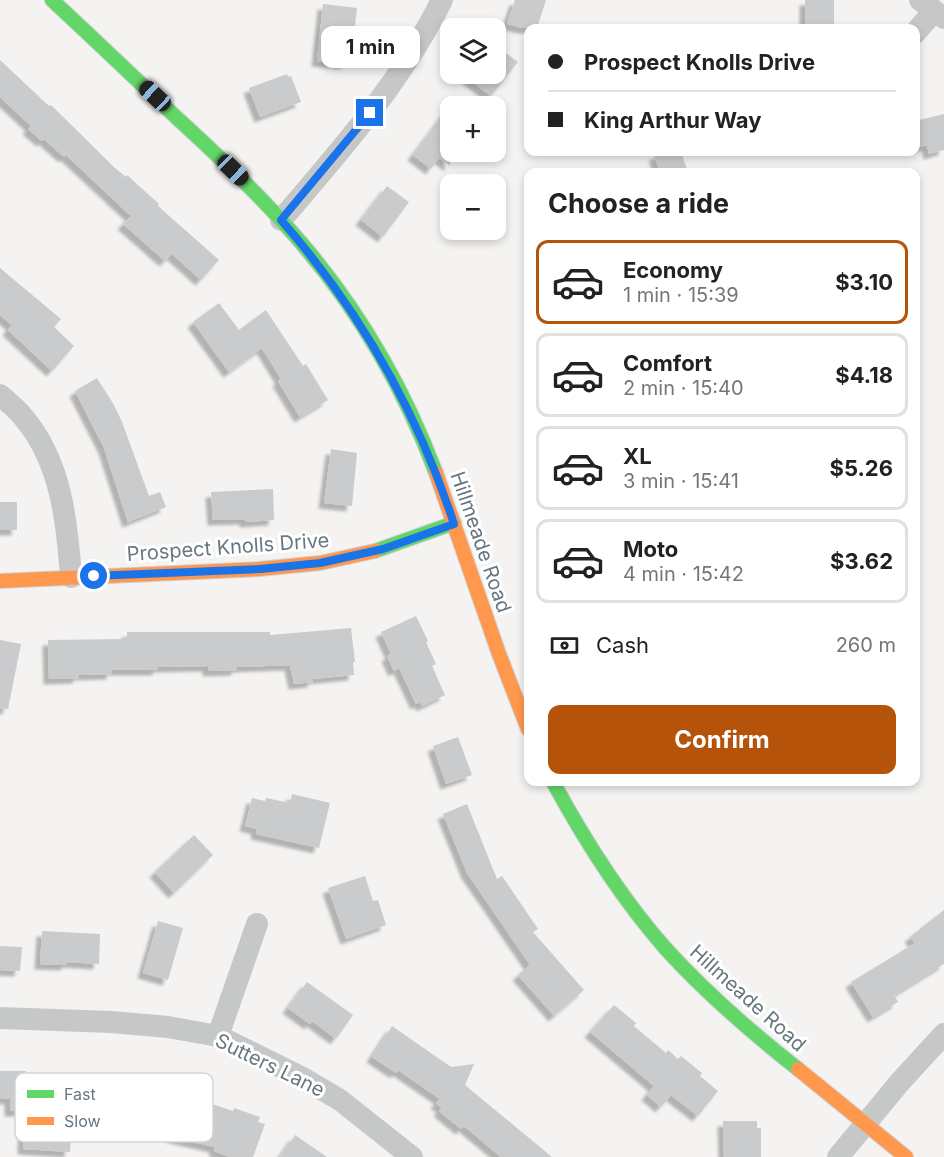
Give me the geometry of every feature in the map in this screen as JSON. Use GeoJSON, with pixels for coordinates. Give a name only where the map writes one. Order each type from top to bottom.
{"type":"FeatureCollection","features":[{"type":"Feature","properties":{"kind":"street","name":"Hillmeade Road"},"geometry":{"type":"LineString","coordinates":[[52,0],[241,178],[281,220],[337,289],[370,338],[416,425],[432,462],[524,719]]}},
{"type":"Feature","properties":{"kind":"street"},"geometry":{"type":"LineString","coordinates":[[281,220],[394,82],[424,35],[442,0]]}},
{"type":"Feature","properties":{"kind":"street"},"geometry":{"type":"LineString","coordinates":[[920,26],[933,9]]}},
{"type":"Feature","properties":{"kind":"street"},"geometry":{"type":"LineString","coordinates":[[0,395],[23,417],[37,436],[54,472],[66,522],[71,577]]}},
{"type":"Feature","properties":{"kind":"street","name":"Prospect Knolls Drive"},"geometry":{"type":"LineString","coordinates":[[0,581],[260,569],[320,563],[383,549],[454,524]]}},
{"type":"Feature","properties":{"kind":"street","name":"Hillmeade Road"},"geometry":{"type":"LineString","coordinates":[[555,786],[591,850],[616,887],[676,961],[756,1034],[867,1122],[906,1157]]}},
{"type":"Feature","properties":{"kind":"street"},"geometry":{"type":"LineString","coordinates":[[218,1036],[257,924]]}},
{"type":"Feature","properties":{"kind":"street","name":"Sutters Lane"},"geometry":{"type":"LineString","coordinates":[[0,1018],[111,1022],[178,1028],[218,1036],[301,1077],[340,1100],[412,1157]]}},
{"type":"Feature","properties":{"kind":"street"},"geometry":{"type":"LineString","coordinates":[[838,1157],[944,1034]]}},
{"type":"Feature","properties":{"kind":"building"},"geometry":{"type":"Polygon","coordinates":[[[515,0],[546,0],[538,24],[524,24],[523,28],[507,24],[515,0]]]}},
{"type":"Feature","properties":{"kind":"building"},"geometry":{"type":"Polygon","coordinates":[[[805,0],[834,0],[834,24],[805,24],[805,0]]]}},
{"type":"Feature","properties":{"kind":"building"},"geometry":{"type":"Polygon","coordinates":[[[323,4],[357,8],[354,34],[350,34],[346,64],[317,61],[323,4]]]}},
{"type":"Feature","properties":{"kind":"building"},"geometry":{"type":"Polygon","coordinates":[[[506,53],[518,62],[506,77],[506,53]]]}},
{"type":"Feature","properties":{"kind":"building"},"geometry":{"type":"Polygon","coordinates":[[[0,60],[49,106],[51,105],[115,168],[126,177],[127,175],[219,260],[201,280],[172,254],[165,261],[123,224],[131,216],[66,155],[64,157],[44,139],[42,141],[28,129],[31,126],[0,97],[0,60]]]}},
{"type":"Feature","properties":{"kind":"building"},"geometry":{"type":"Polygon","coordinates":[[[287,74],[288,77],[291,76],[301,102],[260,117],[249,88],[287,74]]]}},
{"type":"Feature","properties":{"kind":"building"},"geometry":{"type":"Polygon","coordinates":[[[475,84],[501,84],[491,96],[475,84]]]}},
{"type":"Feature","properties":{"kind":"building"},"geometry":{"type":"Polygon","coordinates":[[[944,114],[944,150],[929,154],[927,145],[920,147],[920,120],[944,114]]]}},
{"type":"Feature","properties":{"kind":"building"},"geometry":{"type":"Polygon","coordinates":[[[440,119],[440,159],[431,169],[413,155],[440,119]]]}},
{"type":"Feature","properties":{"kind":"building"},"geometry":{"type":"Polygon","coordinates":[[[654,156],[682,156],[687,168],[659,168],[654,156]]]}},
{"type":"Feature","properties":{"kind":"building"},"geometry":{"type":"Polygon","coordinates":[[[387,186],[409,202],[383,237],[361,220],[387,186]]]}},
{"type":"Feature","properties":{"kind":"building"},"geometry":{"type":"Polygon","coordinates":[[[0,268],[61,319],[54,327],[74,346],[52,371],[8,330],[12,325],[0,315],[0,268]]]}},
{"type":"Feature","properties":{"kind":"building"},"geometry":{"type":"Polygon","coordinates":[[[219,303],[239,330],[266,310],[303,366],[306,364],[328,400],[300,417],[278,381],[281,379],[262,348],[229,372],[193,322],[219,303]]]}},
{"type":"Feature","properties":{"kind":"building"},"geometry":{"type":"Polygon","coordinates":[[[97,378],[122,422],[149,496],[160,492],[166,507],[128,522],[104,448],[75,391],[97,378]]]}},
{"type":"Feature","properties":{"kind":"building"},"geometry":{"type":"Polygon","coordinates":[[[331,449],[357,453],[352,506],[324,503],[331,449]]]}},
{"type":"Feature","properties":{"kind":"building"},"geometry":{"type":"Polygon","coordinates":[[[273,489],[274,520],[245,522],[245,519],[213,520],[211,492],[273,489]]]}},
{"type":"Feature","properties":{"kind":"building"},"geometry":{"type":"Polygon","coordinates":[[[0,502],[17,502],[17,530],[0,530],[0,502]]]}},
{"type":"Feature","properties":{"kind":"building"},"geometry":{"type":"Polygon","coordinates":[[[416,616],[428,641],[426,642],[436,664],[432,666],[445,695],[422,706],[420,702],[416,704],[399,668],[394,671],[387,656],[391,654],[381,632],[416,616]]]}},
{"type":"Feature","properties":{"kind":"building"},"geometry":{"type":"Polygon","coordinates":[[[351,628],[355,662],[353,662],[354,675],[313,679],[313,682],[294,684],[290,665],[237,667],[237,670],[208,671],[208,666],[158,667],[158,670],[112,670],[112,674],[49,679],[48,640],[127,639],[127,632],[270,632],[270,635],[351,628]]]}},
{"type":"Feature","properties":{"kind":"building"},"geometry":{"type":"Polygon","coordinates":[[[0,640],[21,644],[8,709],[0,708],[0,640]]]}},
{"type":"Feature","properties":{"kind":"building"},"geometry":{"type":"Polygon","coordinates":[[[458,737],[472,775],[446,784],[433,746],[458,737]]]}},
{"type":"Feature","properties":{"kind":"building"},"geometry":{"type":"Polygon","coordinates":[[[292,794],[330,803],[319,848],[256,834],[257,829],[245,826],[252,798],[265,801],[266,798],[290,803],[292,794]]]}},
{"type":"Feature","properties":{"kind":"building"},"geometry":{"type":"Polygon","coordinates":[[[467,804],[497,879],[502,876],[538,929],[533,932],[584,990],[554,1016],[518,975],[530,965],[467,873],[443,814],[467,804]]]}},
{"type":"Feature","properties":{"kind":"building"},"geometry":{"type":"Polygon","coordinates":[[[194,835],[213,855],[174,893],[155,872],[194,835]]]}},
{"type":"Feature","properties":{"kind":"building"},"geometry":{"type":"Polygon","coordinates":[[[365,876],[373,901],[378,900],[386,925],[346,939],[328,888],[365,876]]]}},
{"type":"Feature","properties":{"kind":"building"},"geometry":{"type":"Polygon","coordinates":[[[944,910],[944,964],[894,995],[898,1002],[873,1017],[851,982],[915,943],[910,937],[944,910]]]}},
{"type":"Feature","properties":{"kind":"building"},"geometry":{"type":"Polygon","coordinates":[[[158,921],[183,928],[168,980],[143,973],[158,921]]]}},
{"type":"Feature","properties":{"kind":"building"},"geometry":{"type":"Polygon","coordinates":[[[42,931],[100,934],[99,964],[67,962],[67,965],[40,964],[42,931]]]}},
{"type":"Feature","properties":{"kind":"building"},"geometry":{"type":"Polygon","coordinates":[[[0,946],[22,947],[20,971],[0,970],[0,946]]]}},
{"type":"Feature","properties":{"kind":"building"},"geometry":{"type":"Polygon","coordinates":[[[307,982],[353,1015],[336,1039],[312,1021],[310,1024],[288,1008],[307,982]]]}},
{"type":"Feature","properties":{"kind":"building"},"geometry":{"type":"Polygon","coordinates":[[[614,1005],[636,1023],[634,1026],[666,1053],[668,1050],[678,1059],[681,1056],[702,1073],[700,1076],[718,1091],[698,1116],[671,1095],[661,1107],[647,1095],[654,1086],[590,1032],[614,1005]]]}},
{"type":"Feature","properties":{"kind":"building"},"geometry":{"type":"Polygon","coordinates":[[[392,1026],[451,1067],[474,1064],[465,1085],[552,1157],[501,1157],[464,1126],[461,1129],[439,1111],[442,1108],[436,1103],[440,1099],[398,1070],[396,1073],[372,1057],[392,1026]]]}},
{"type":"Feature","properties":{"kind":"building"},"geometry":{"type":"Polygon","coordinates":[[[0,1071],[26,1071],[26,1073],[15,1073],[15,1111],[10,1111],[10,1099],[0,1098],[0,1071]]]}},
{"type":"Feature","properties":{"kind":"building"},"geometry":{"type":"Polygon","coordinates":[[[213,1104],[233,1111],[234,1108],[260,1117],[258,1122],[265,1124],[253,1157],[230,1157],[214,1151],[215,1147],[193,1142],[213,1142],[213,1104]]]}},
{"type":"Feature","properties":{"kind":"building"},"geometry":{"type":"Polygon","coordinates":[[[723,1121],[757,1121],[757,1128],[761,1128],[761,1157],[724,1157],[723,1121]]]}},
{"type":"Feature","properties":{"kind":"building"},"geometry":{"type":"Polygon","coordinates":[[[295,1135],[327,1157],[280,1157],[295,1135]]]}},
{"type":"Feature","properties":{"kind":"building"},"geometry":{"type":"Polygon","coordinates":[[[23,1142],[71,1142],[70,1152],[23,1149],[23,1142]]]}},
{"type":"Feature","properties":{"kind":"traffic: fast"},"geometry":{"type":"LineString","coordinates":[[52,0],[227,165],[303,245],[343,297],[379,353],[410,412],[436,473]]}},
{"type":"Feature","properties":{"kind":"traffic: fast"},"geometry":{"type":"LineString","coordinates":[[375,551],[454,523]]}},
{"type":"Feature","properties":{"kind":"traffic: fast"},"geometry":{"type":"LineString","coordinates":[[555,786],[605,868],[634,910],[666,949],[729,1012],[798,1069]]}},
{"type":"Feature","properties":{"kind":"traffic: slow"},"geometry":{"type":"LineString","coordinates":[[436,473],[524,719]]}},
{"type":"Feature","properties":{"kind":"traffic: slow"},"geometry":{"type":"LineString","coordinates":[[0,581],[259,569],[320,563],[375,551]]}},
{"type":"Feature","properties":{"kind":"traffic: slow"},"geometry":{"type":"LineString","coordinates":[[798,1069],[906,1157]]}},
{"type":"Feature","properties":{"kind":"route"},"geometry":{"type":"LineString","coordinates":[[94,576],[260,569],[320,563],[383,549],[454,524],[442,487],[416,425],[370,338],[337,289],[281,220],[370,113]]}}]}
